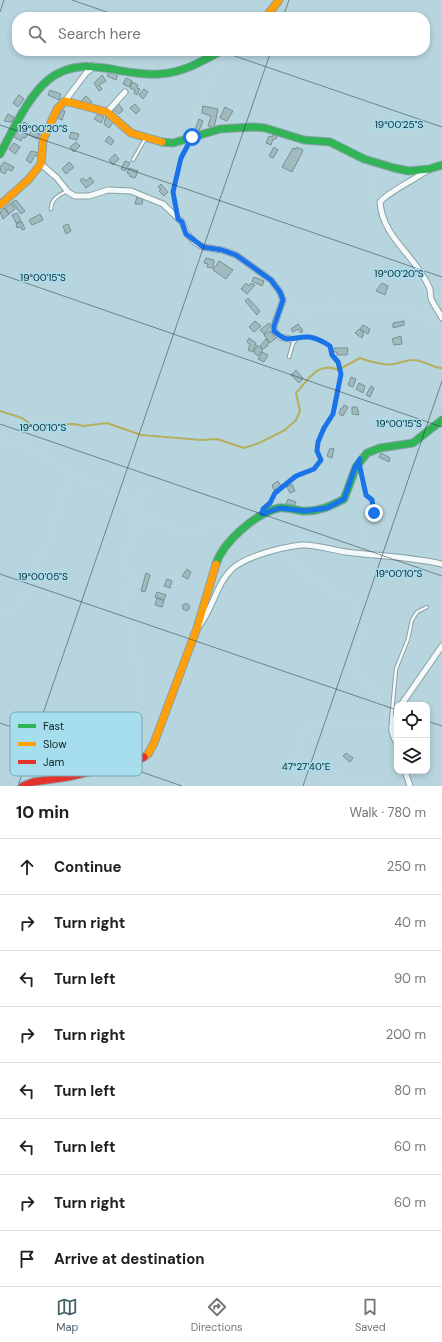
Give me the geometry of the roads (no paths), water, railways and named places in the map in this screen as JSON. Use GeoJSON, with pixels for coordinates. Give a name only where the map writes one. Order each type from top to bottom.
{"type":"FeatureCollection","features":[{"type":"Feature","properties":{"kind":"street"},"geometry":{"type":"LineString","coordinates":[[270,12],[279,0]]}},
{"type":"Feature","properties":{"kind":"street"},"geometry":{"type":"LineString","coordinates":[[0,154],[39,89],[49,79],[64,69],[79,64],[113,68],[144,74],[172,72],[212,56]]}},
{"type":"Feature","properties":{"kind":"street"},"geometry":{"type":"LineString","coordinates":[[0,205],[28,180],[41,164],[43,140],[57,109],[86,73],[95,66]]}},
{"type":"Feature","properties":{"kind":"street"},"geometry":{"type":"LineString","coordinates":[[107,112],[125,92]]}},
{"type":"Feature","properties":{"kind":"street"},"geometry":{"type":"LineString","coordinates":[[65,100],[107,112],[131,133],[145,138],[173,143],[220,129],[253,127],[265,128],[304,140],[330,142],[370,161],[409,171],[429,169],[442,165]]}},
{"type":"Feature","properties":{"kind":"street"},"geometry":{"type":"LineString","coordinates":[[41,164],[57,178],[67,191],[75,196],[89,196],[108,190],[131,191],[163,204],[178,219],[186,234],[196,243],[203,247],[222,250],[236,255],[271,280],[280,292],[283,300],[274,326],[274,331],[280,337],[294,340]]}},
{"type":"Feature","properties":{"kind":"street"},"geometry":{"type":"LineString","coordinates":[[429,169],[416,179],[385,196],[380,202],[380,206],[381,215],[388,229],[411,259],[429,287],[431,298],[442,318]]}},
{"type":"Feature","properties":{"kind":"street"},"geometry":{"type":"LineString","coordinates":[[142,758],[148,754],[154,743],[197,628],[218,558],[227,543],[262,514],[280,508],[305,511],[327,508],[344,499],[355,467],[364,455],[376,449],[398,447],[413,443],[442,420]]}},
{"type":"Feature","properties":{"kind":"street"},"geometry":{"type":"LineString","coordinates":[[197,628],[204,620],[223,581],[233,568],[249,559],[270,552],[302,545],[365,554],[417,558],[442,564]]}},
{"type":"Feature","properties":{"kind":"street"},"geometry":{"type":"LineString","coordinates":[[403,702],[442,646]]}},
{"type":"Feature","properties":{"kind":"street"},"geometry":{"type":"LineString","coordinates":[[394,717],[390,723],[394,738]]}},
{"type":"Feature","properties":{"kind":"street"},"geometry":{"type":"LineString","coordinates":[[406,774],[410,786]]}},
{"type":"Feature","properties":{"kind":"street"},"geometry":{"type":"LineString","coordinates":[[23,786],[33,782],[70,776]]}},
{"type":"Feature","properties":{"kind":"lane"},"geometry":{"type":"LineString","coordinates":[[133,160],[145,138]]}},
{"type":"Feature","properties":{"kind":"lane"},"geometry":{"type":"LineString","coordinates":[[51,209],[51,204],[54,200],[67,191]]}},
{"type":"Feature","properties":{"kind":"lane"},"geometry":{"type":"LineString","coordinates":[[289,357],[294,340]]}},
{"type":"Feature","properties":{"kind":"lane"},"geometry":{"type":"LineString","coordinates":[[390,723],[396,670],[408,639],[412,620],[417,612],[427,607]]}},
{"type":"Feature","properties":{"kind":"waterway"},"geometry":{"type":"LineString","coordinates":[[0,411],[22,418],[33,426],[74,424],[84,426],[107,423],[141,435],[202,440],[217,439],[244,448],[259,443],[285,430],[296,420],[300,411],[296,393],[310,377],[319,370],[325,368],[338,370],[360,358],[381,364],[394,364],[416,360],[434,367],[442,368]]}}]}
